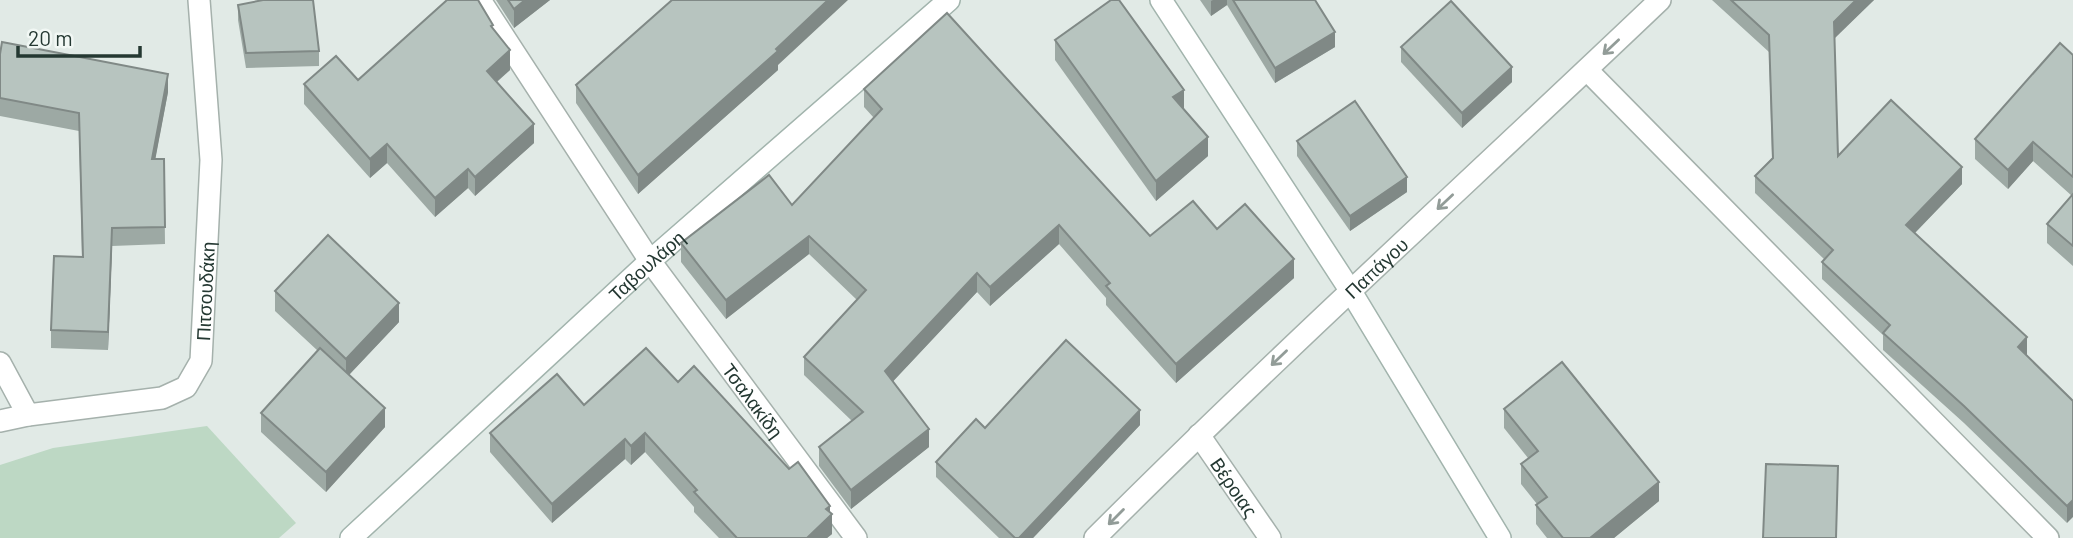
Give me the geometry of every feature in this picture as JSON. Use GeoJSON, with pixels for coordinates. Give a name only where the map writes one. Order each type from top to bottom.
{"type":"FeatureCollection","features":[{"type":"Feature","properties":{"kind":"street","name":"Πιτσουδάκη"},"geometry":{"type":"LineString","coordinates":[[0,421],[162,398],[186,387],[201,361],[211,160],[199,0]]}},
{"type":"Feature","properties":{"kind":"street","name":"Τσαλακίδη"},"geometry":{"type":"LineString","coordinates":[[480,0],[650,261],[856,538]]}},
{"type":"Feature","properties":{"kind":"street","name":"Ταβουλάρη"},"geometry":{"type":"LineString","coordinates":[[351,538],[650,261],[949,0]]}},
{"type":"Feature","properties":{"kind":"street"},"geometry":{"type":"LineString","coordinates":[[1161,0],[1350,290],[1500,538]]}},
{"type":"Feature","properties":{"kind":"street","name":"Παπάγου"},"geometry":{"type":"LineString","coordinates":[[1095,538],[1350,290],[1660,0]]}},
{"type":"Feature","properties":{"kind":"street"},"geometry":{"type":"LineString","coordinates":[[1587,70],[2048,538]]}},
{"type":"Feature","properties":{"kind":"street"},"geometry":{"type":"LineString","coordinates":[[0,363],[28,415]]}},
{"type":"Feature","properties":{"kind":"street","name":"Βέροιας"},"geometry":{"type":"LineString","coordinates":[[1199,435],[1270,538]]}},
{"type":"Feature","properties":{"kind":"green space"},"geometry":{"type":"Polygon","coordinates":[[[207,426],[296,523],[279,538],[0,538],[0,465],[53,448],[207,426]]]}},
{"type":"Feature","properties":{"kind":"building"},"geometry":{"type":"Polygon","coordinates":[[[263,0],[313,0],[319,51],[246,53],[238,5],[263,0]]]}},
{"type":"Feature","properties":{"kind":"building"},"geometry":{"type":"Polygon","coordinates":[[[447,0],[478,0],[493,25],[491,26],[510,50],[487,71],[534,124],[475,177],[468,169],[435,198],[387,144],[370,159],[304,84],[336,56],[358,80],[447,0]]]}},
{"type":"Feature","properties":{"kind":"building"},"geometry":{"type":"Polygon","coordinates":[[[508,0],[525,0],[514,9],[508,0]]]}},
{"type":"Feature","properties":{"kind":"building"},"geometry":{"type":"Polygon","coordinates":[[[672,0],[828,0],[776,49],[778,51],[638,175],[576,85],[672,0]]]}},
{"type":"Feature","properties":{"kind":"building"},"geometry":{"type":"Polygon","coordinates":[[[1111,0],[1119,0],[1184,90],[1173,97],[1208,137],[1156,181],[1055,40],[1111,0]]]}},
{"type":"Feature","properties":{"kind":"building"},"geometry":{"type":"Polygon","coordinates":[[[1233,0],[1315,0],[1335,32],[1275,68],[1233,0]]]}},
{"type":"Feature","properties":{"kind":"building"},"geometry":{"type":"Polygon","coordinates":[[[1731,0],[1856,0],[1834,22],[1838,156],[1891,100],[1962,167],[1906,225],[2027,337],[2018,347],[2073,401],[2073,500],[2067,506],[1964,406],[1883,333],[1890,325],[1822,262],[1833,250],[1755,176],[1773,158],[1769,35],[1731,0]]]}},
{"type":"Feature","properties":{"kind":"building"},"geometry":{"type":"Polygon","coordinates":[[[1451,1],[1512,67],[1462,113],[1401,47],[1451,1]]]}},
{"type":"Feature","properties":{"kind":"building"},"geometry":{"type":"Polygon","coordinates":[[[947,13],[1150,236],[1193,201],[1217,229],[1245,204],[1294,259],[1176,364],[1106,286],[1110,283],[1059,225],[990,287],[977,273],[885,371],[929,429],[851,490],[819,447],[863,412],[804,357],[866,290],[809,236],[726,300],[681,243],[769,175],[792,205],[882,109],[864,89],[947,13]]]}},
{"type":"Feature","properties":{"kind":"building"},"geometry":{"type":"Polygon","coordinates":[[[2,42],[168,74],[152,159],[164,159],[165,227],[112,228],[108,332],[51,330],[54,256],[83,257],[79,113],[0,98],[2,42]]]}},
{"type":"Feature","properties":{"kind":"building"},"geometry":{"type":"Polygon","coordinates":[[[2060,43],[2073,55],[2073,177],[2033,142],[2008,170],[1975,139],[2060,43]]]}},
{"type":"Feature","properties":{"kind":"building"},"geometry":{"type":"Polygon","coordinates":[[[1355,101],[1407,177],[1350,216],[1297,141],[1355,101]]]}},
{"type":"Feature","properties":{"kind":"building"},"geometry":{"type":"Polygon","coordinates":[[[2073,194],[2073,246],[2047,224],[2073,194]]]}},
{"type":"Feature","properties":{"kind":"building"},"geometry":{"type":"Polygon","coordinates":[[[328,235],[399,303],[346,359],[275,291],[328,235]]]}},
{"type":"Feature","properties":{"kind":"building"},"geometry":{"type":"Polygon","coordinates":[[[1066,340],[1140,410],[1019,538],[1015,538],[936,462],[976,419],[985,428],[1066,340]]]}},
{"type":"Feature","properties":{"kind":"building"},"geometry":{"type":"Polygon","coordinates":[[[320,348],[385,408],[326,472],[261,413],[320,348]]]}},
{"type":"Feature","properties":{"kind":"building"},"geometry":{"type":"Polygon","coordinates":[[[646,348],[678,382],[694,366],[789,469],[798,462],[830,506],[826,509],[832,514],[807,538],[737,538],[645,433],[631,446],[625,439],[552,504],[490,433],[557,374],[584,405],[646,348]]]}},
{"type":"Feature","properties":{"kind":"building"},"geometry":{"type":"Polygon","coordinates":[[[1562,362],[1659,482],[1590,538],[1563,538],[1536,505],[1547,497],[1521,464],[1538,451],[1504,409],[1562,362]]]}},
{"type":"Feature","properties":{"kind":"building"},"geometry":{"type":"Polygon","coordinates":[[[1766,464],[1838,466],[1836,538],[1763,538],[1766,464]]]}}]}
